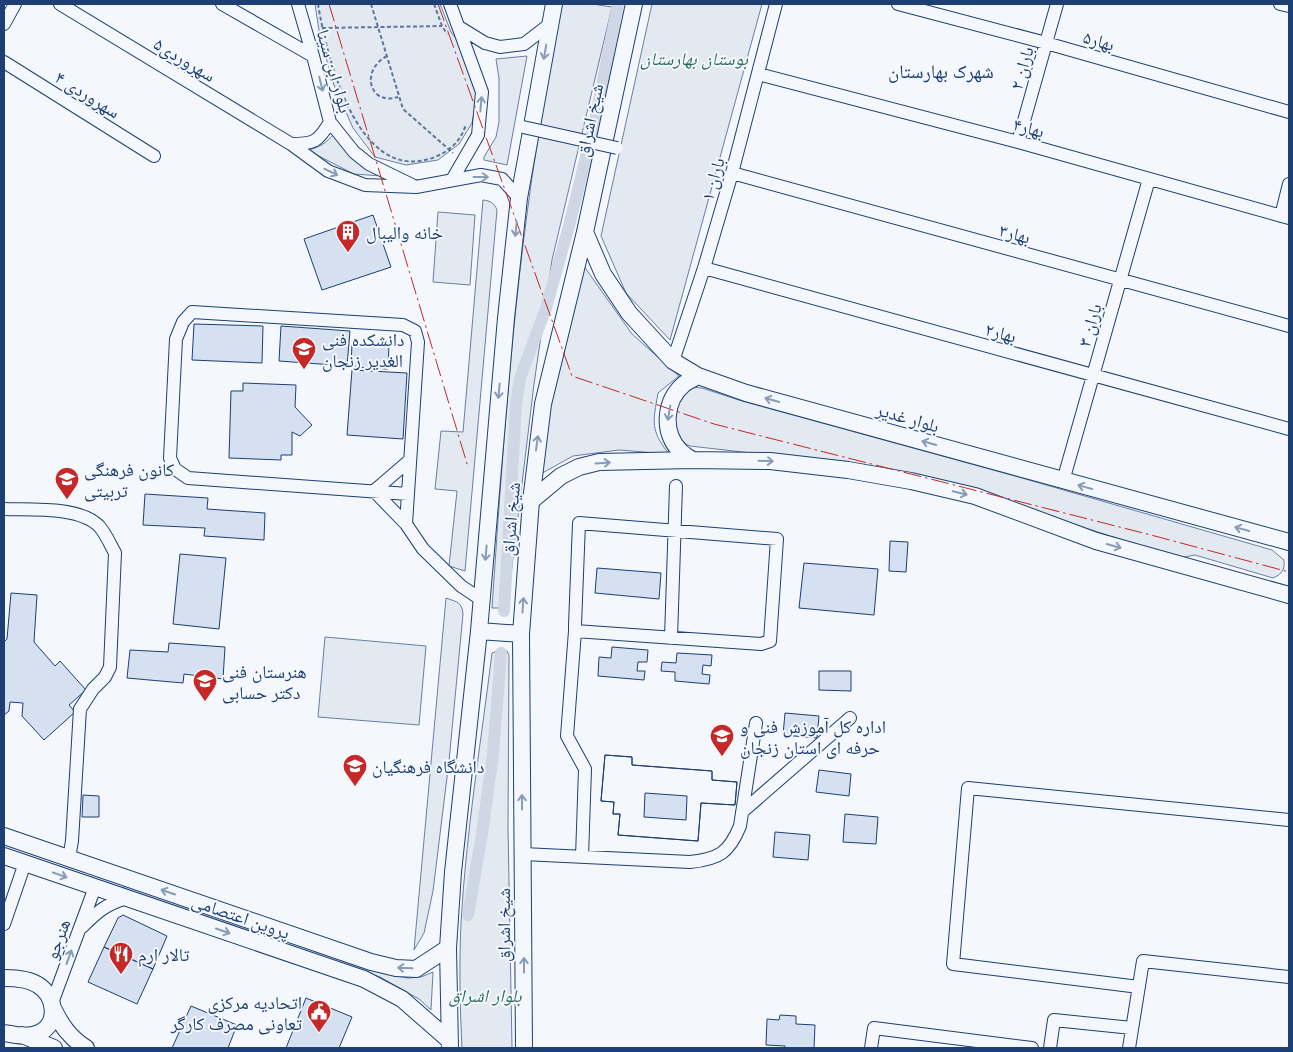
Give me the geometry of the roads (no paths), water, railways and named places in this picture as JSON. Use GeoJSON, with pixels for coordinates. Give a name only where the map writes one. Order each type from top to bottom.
{"type":"FeatureCollection","features":[{"type":"Feature","properties":{"kind":"main road","name":"شیخ اشراق"},"geometry":{"type":"LineString","coordinates":[[450,1045],[448,948],[453,872],[482,600],[506,318],[519,198],[554,4]]}},
{"type":"Feature","properties":{"kind":"main road","name":"شیخ اشراق"},"geometry":{"type":"LineString","coordinates":[[524,1048],[521,634],[531,501],[543,404],[585,232],[634,4]]}},
{"type":"Feature","properties":{"kind":"main road","name":"بلوار غدیر"},"geometry":{"type":"LineString","coordinates":[[585,232],[603,274],[629,313],[673,361],[698,376],[755,395],[1283,540]]}},
{"type":"Feature","properties":{"kind":"main road"},"geometry":{"type":"LineString","coordinates":[[692,460],[680,451],[671,439],[667,424],[668,409],[674,395],[684,384],[698,376]]}},
{"type":"Feature","properties":{"kind":"main road"},"geometry":{"type":"LineString","coordinates":[[531,501],[561,476],[579,467],[599,462],[770,461],[848,470],[911,481],[975,496],[1096,541],[1289,595]]}},
{"type":"Feature","properties":{"kind":"main road"},"geometry":{"type":"LineString","coordinates":[[1283,540],[1289,551]]}},
{"type":"Feature","properties":{"kind":"main road"},"geometry":{"type":"LineString","coordinates":[[1202,571],[1227,574],[1280,587],[1289,582]]}},
{"type":"Feature","properties":{"kind":"main road"},"geometry":{"type":"LineString","coordinates":[[479,631],[521,634]]}},
{"type":"Feature","properties":{"kind":"main road","name":"پروین اعتصامی"},"geometry":{"type":"LineString","coordinates":[[4,836],[371,962],[396,968],[416,969],[448,948]]}},
{"type":"Feature","properties":{"kind":"main road"},"geometry":{"type":"LineString","coordinates":[[24,863],[30,845]]}},
{"type":"Feature","properties":{"kind":"main road","name":"پروین اعتصامی"},"geometry":{"type":"LineString","coordinates":[[4,856],[364,980],[402,999],[450,1045]]}},
{"type":"Feature","properties":{"kind":"main road"},"geometry":{"type":"LineString","coordinates":[[94,887],[100,869]]}},
{"type":"Feature","properties":{"kind":"main road"},"geometry":{"type":"LineString","coordinates":[[4,978],[21,979],[38,985],[48,995],[60,1023],[70,1036],[86,1048]]}},
{"type":"Feature","properties":{"kind":"main road"},"geometry":{"type":"LineString","coordinates":[[4,1034],[33,1035],[45,1029],[51,1022],[53,1005]]}},
{"type":"Feature","properties":{"kind":"main road"},"geometry":{"type":"LineString","coordinates":[[22,1035],[51,1048]]}},
{"type":"Feature","properties":{"kind":"street"},"geometry":{"type":"LineString","coordinates":[[4,24],[15,4]]}},
{"type":"Feature","properties":{"kind":"street","name":"سهروردی۵"},"geometry":{"type":"LineString","coordinates":[[60,4],[291,144],[328,171],[365,186],[416,187]]}},
{"type":"Feature","properties":{"kind":"street"},"geometry":{"type":"LineString","coordinates":[[222,4],[313,56]]}},
{"type":"Feature","properties":{"kind":"street","name":"بلوار ابن سینا"},"geometry":{"type":"LineString","coordinates":[[298,4],[330,122],[354,152],[369,164],[416,187]]}},
{"type":"Feature","properties":{"kind":"street"},"geometry":{"type":"LineString","coordinates":[[450,4],[482,92],[478,134],[452,180]]}},
{"type":"Feature","properties":{"kind":"street","name":"باران ۱"},"geometry":{"type":"LineString","coordinates":[[673,361],[704,268],[732,174],[776,4]]}},
{"type":"Feature","properties":{"kind":"street","name":"بهار۵"},"geometry":{"type":"LineString","coordinates":[[898,4],[1046,43],[1289,112]]}},
{"type":"Feature","properties":{"kind":"street","name":"باران ۲"},"geometry":{"type":"LineString","coordinates":[[1018,142],[1057,4]]}},
{"type":"Feature","properties":{"kind":"street"},"geometry":{"type":"LineString","coordinates":[[1280,4],[1289,6]]}},
{"type":"Feature","properties":{"kind":"street"},"geometry":{"type":"LineString","coordinates":[[458,27],[485,43],[500,47],[524,44],[550,24]]}},
{"type":"Feature","properties":{"kind":"street","name":"سهروردی ۴"},"geometry":{"type":"LineString","coordinates":[[4,62],[154,156]]}},
{"type":"Feature","properties":{"kind":"street","name":"بهار۴"},"geometry":{"type":"LineString","coordinates":[[758,74],[1018,142],[1285,217]]}},
{"type":"Feature","properties":{"kind":"street"},"geometry":{"type":"LineString","coordinates":[[291,144],[308,144],[322,136],[330,122]]}},
{"type":"Feature","properties":{"kind":"street"},"geometry":{"type":"LineString","coordinates":[[523,126],[617,148]]}},
{"type":"Feature","properties":{"kind":"street","name":"بهار۳"},"geometry":{"type":"LineString","coordinates":[[732,174],[1289,326]]}},
{"type":"Feature","properties":{"kind":"street"},"geometry":{"type":"LineString","coordinates":[[416,187],[481,175],[502,179],[519,198]]}},
{"type":"Feature","properties":{"kind":"street","name":"باران ۳"},"geometry":{"type":"LineString","coordinates":[[1063,481],[1150,179]]}},
{"type":"Feature","properties":{"kind":"street"},"geometry":{"type":"LineString","coordinates":[[1285,217],[1289,184]]}},
{"type":"Feature","properties":{"kind":"street","name":"بهار۲"},"geometry":{"type":"LineString","coordinates":[[704,268],[1289,429]]}},
{"type":"Feature","properties":{"kind":"street"},"geometry":{"type":"LineString","coordinates":[[406,524],[408,494],[410,460],[418,342],[415,331],[403,325],[192,312],[183,322],[176,339],[170,458],[175,469],[188,478],[408,494]]}},
{"type":"Feature","properties":{"kind":"street"},"geometry":{"type":"LineString","coordinates":[[374,491],[410,460]]}},
{"type":"Feature","properties":{"kind":"street"},"geometry":{"type":"LineString","coordinates":[[671,638],[676,486]]}},
{"type":"Feature","properties":{"kind":"street"},"geometry":{"type":"LineString","coordinates":[[374,491],[406,524],[423,549],[461,586],[482,600]]}},
{"type":"Feature","properties":{"kind":"street"},"geometry":{"type":"LineString","coordinates":[[4,509],[71,512],[84,516],[98,526],[108,539],[115,553],[110,667],[105,677],[93,689],[80,709],[72,840],[69,858]]}},
{"type":"Feature","properties":{"kind":"street"},"geometry":{"type":"LineString","coordinates":[[575,631],[761,644],[770,641],[778,539],[579,523],[575,631],[567,736],[585,769],[582,857]]}},
{"type":"Feature","properties":{"kind":"street"},"geometry":{"type":"LineString","coordinates":[[742,812],[850,718]]}},
{"type":"Feature","properties":{"kind":"street"},"geometry":{"type":"LineString","coordinates":[[523,854],[681,862],[709,860],[725,852],[735,838],[740,826],[756,723]]}},
{"type":"Feature","properties":{"kind":"street"},"geometry":{"type":"LineString","coordinates":[[1139,988],[953,964],[968,788],[1289,820]]}},
{"type":"Feature","properties":{"kind":"street"},"geometry":{"type":"LineString","coordinates":[[4,924],[24,863]]}},
{"type":"Feature","properties":{"kind":"street","name":"هنرجو"},"geometry":{"type":"LineString","coordinates":[[53,1005],[94,887]]}},
{"type":"Feature","properties":{"kind":"street"},"geometry":{"type":"LineString","coordinates":[[79,930],[98,911],[111,903],[127,898]]}},
{"type":"Feature","properties":{"kind":"street"},"geometry":{"type":"LineString","coordinates":[[1129,1048],[1143,961],[1289,977]]}},
{"type":"Feature","properties":{"kind":"street"},"geometry":{"type":"LineString","coordinates":[[1050,1048],[1054,1020],[1132,1028]]}},
{"type":"Feature","properties":{"kind":"street"},"geometry":{"type":"LineString","coordinates":[[871,1048],[874,1028],[1032,1048]]}},
{"type":"Feature","properties":{"kind":"waterway"},"geometry":{"type":"LineString","coordinates":[[504,611],[516,405],[520,378],[546,308],[569,226],[595,120],[618,4]]}},
{"type":"Feature","properties":{"kind":"waterway"},"geometry":{"type":"LineString","coordinates":[[468,915],[493,754],[501,653]]}},
{"type":"Feature","properties":{"kind":"place","name":"خانه والیبال"},"geometry":{"type":"Point","coordinates":[348,253]}},
{"type":"Feature","properties":{"kind":"place","name":"دانشکده فنی الغدیر زنجان"},"geometry":{"type":"Point","coordinates":[304,370]}},
{"type":"Feature","properties":{"kind":"place","name":"کانون فرهنگی تربیتی"},"geometry":{"type":"Point","coordinates":[67,500]}},
{"type":"Feature","properties":{"kind":"place","name":"هنرستان فنی دکتر حسابی"},"geometry":{"type":"Point","coordinates":[205,702]}},
{"type":"Feature","properties":{"kind":"place","name":"اداره کل آموزش فنی و حرفه ای استان زنجان"},"geometry":{"type":"Point","coordinates":[722,757]}},
{"type":"Feature","properties":{"kind":"place","name":"دانشگاه فرهنگیان"},"geometry":{"type":"Point","coordinates":[355,787]}},
{"type":"Feature","properties":{"kind":"place","name":"تالار ارم"},"geometry":{"type":"Point","coordinates":[121,975]}},
{"type":"Feature","properties":{"kind":"place","name":"اتحادیه مرکزی تعاونی مصرف کارگر"},"geometry":{"type":"Point","coordinates":[319,1033]}},
{"type":"Feature","properties":{"kind":"district","name":"شهرک بهارستان"},"geometry":{"type":"Point","coordinates":[941,70]}},
{"type":"Feature","properties":{"kind":"park label","name":"بوستان بهارستان"},"geometry":{"type":"Point","coordinates":[694,58]}},
{"type":"Feature","properties":{"kind":"park label","name":"بلوار اشراق"},"geometry":{"type":"Point","coordinates":[485,995]}}]}
